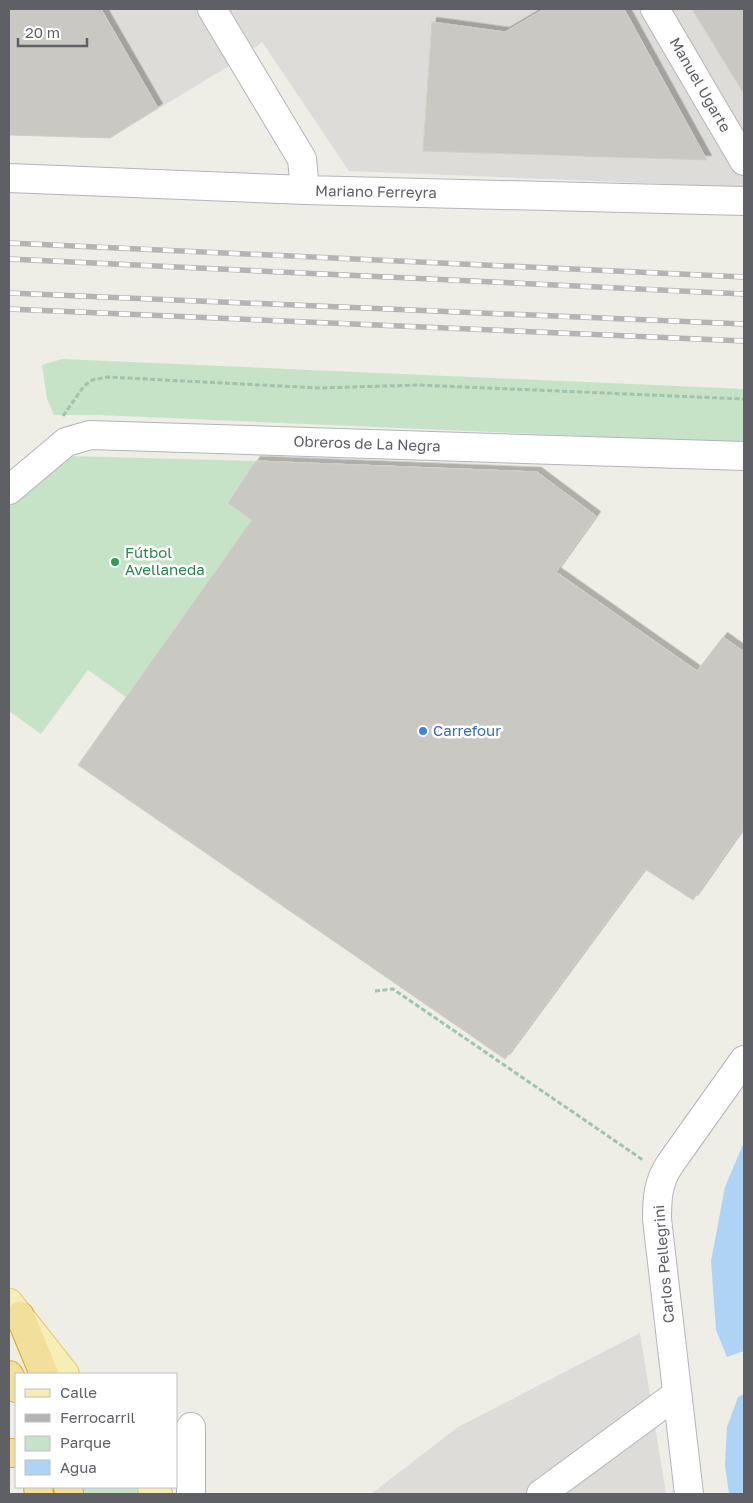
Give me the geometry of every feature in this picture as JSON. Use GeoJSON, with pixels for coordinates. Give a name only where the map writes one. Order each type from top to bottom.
{"type":"FeatureCollection","features":[{"type":"Feature","properties":{"kind":"highway"},"geometry":{"type":"LineString","coordinates":[[14,1310],[44,1373]]}},
{"type":"Feature","properties":{"kind":"highway"},"geometry":{"type":"LineString","coordinates":[[9,1375],[15,1386]]}},
{"type":"Feature","properties":{"kind":"main road"},"geometry":{"type":"LineString","coordinates":[[14,1310],[64,1373]]}},
{"type":"Feature","properties":{"kind":"street"},"geometry":{"type":"LineString","coordinates":[[212,9],[302,159],[305,190]]}},
{"type":"Feature","properties":{"kind":"street","name":"Manuel Ugarte"},"geometry":{"type":"LineString","coordinates":[[655,9],[744,161]]}},
{"type":"Feature","properties":{"kind":"street","name":"Mariano Ferreyra"},"geometry":{"type":"LineString","coordinates":[[9,178],[305,190],[744,201]]}},
{"type":"Feature","properties":{"kind":"street","name":"Obreros de La Negra"},"geometry":{"type":"LineString","coordinates":[[9,490],[66,442],[90,434],[744,456]]}},
{"type":"Feature","properties":{"kind":"street","name":"Carlos Pellegrini"},"geometry":{"type":"LineString","coordinates":[[688,1494],[657,1219],[658,1193],[663,1175],[744,1060]]}},
{"type":"Feature","properties":{"kind":"street"},"geometry":{"type":"LineString","coordinates":[[541,1494],[677,1394]]}},
{"type":"Feature","properties":{"kind":"street"},"geometry":{"type":"LineString","coordinates":[[190,1426],[191,1494]]}},
{"type":"Feature","properties":{"kind":"path"},"geometry":{"type":"LineString","coordinates":[[58,423],[84,386],[92,380],[107,377],[318,388],[418,385],[744,399]]}},
{"type":"Feature","properties":{"kind":"path"},"geometry":{"type":"LineString","coordinates":[[375,991],[393,989],[621,1144],[663,1175]]}},
{"type":"Feature","properties":{"kind":"shaded area"},"geometry":{"type":"Polygon","coordinates":[[[9,9],[744,9],[744,187],[349,171],[262,42],[242,58],[110,138],[9,135],[9,9]]]}},
{"type":"Feature","properties":{"kind":"shaded area"},"geometry":{"type":"Polygon","coordinates":[[[640,1333],[666,1494],[371,1494],[458,1427],[640,1333]]]}},
{"type":"Feature","properties":{"kind":"green space"},"geometry":{"type":"Polygon","coordinates":[[[62,359],[744,389],[744,443],[99,415],[54,415],[47,399],[42,365],[62,359]]]}},
{"type":"Feature","properties":{"kind":"green space","name":"Fútbol Avellaneda"},"geometry":{"type":"Polygon","coordinates":[[[67,456],[256,461],[228,502],[252,520],[126,697],[88,670],[41,734],[9,711],[9,506],[67,456]]]}},
{"type":"Feature","properties":{"kind":"green space"},"geometry":{"type":"Polygon","coordinates":[[[76,1488],[139,1488],[143,1494],[77,1494],[76,1488]]]}},
{"type":"Feature","properties":{"kind":"water"},"geometry":{"type":"Polygon","coordinates":[[[744,1142],[744,1351],[727,1357],[716,1330],[711,1261],[725,1187],[744,1142]]]}},
{"type":"Feature","properties":{"kind":"water"},"geometry":{"type":"Polygon","coordinates":[[[744,1394],[744,1494],[729,1494],[725,1465],[727,1427],[738,1397],[744,1394]]]}},
{"type":"Feature","properties":{"kind":"building"},"geometry":{"type":"Polygon","coordinates":[[[9,9],[101,9],[158,108],[110,138],[9,135],[9,9]]]}},
{"type":"Feature","properties":{"kind":"building"},"geometry":{"type":"Polygon","coordinates":[[[544,9],[624,9],[707,160],[423,151],[432,22],[505,32],[544,9]]]}},
{"type":"Feature","properties":{"kind":"building"},"geometry":{"type":"Polygon","coordinates":[[[692,9],[744,9],[744,94],[692,9]]]}},
{"type":"Feature","properties":{"kind":"building","name":"Carrefour"},"geometry":{"type":"Polygon","coordinates":[[[256,461],[537,472],[596,516],[556,572],[697,671],[723,637],[744,652],[744,827],[693,900],[645,869],[505,1059],[78,765],[252,520],[228,503],[256,461]]]}},
{"type":"Feature","properties":{"kind":"railway"},"geometry":{"type":"LineString","coordinates":[[9,243],[744,277]]}},
{"type":"Feature","properties":{"kind":"railway"},"geometry":{"type":"LineString","coordinates":[[9,259],[744,294]]}},
{"type":"Feature","properties":{"kind":"railway"},"geometry":{"type":"LineString","coordinates":[[9,293],[744,324]]}},
{"type":"Feature","properties":{"kind":"railway"},"geometry":{"type":"LineString","coordinates":[[9,309],[744,341]]}},
{"type":"Feature","properties":{"kind":"place","name":"Fútbol Avellaneda"},"geometry":{"type":"Point","coordinates":[115,562]}},
{"type":"Feature","properties":{"kind":"place","name":"Carrefour"},"geometry":{"type":"Point","coordinates":[423,731]}}]}
